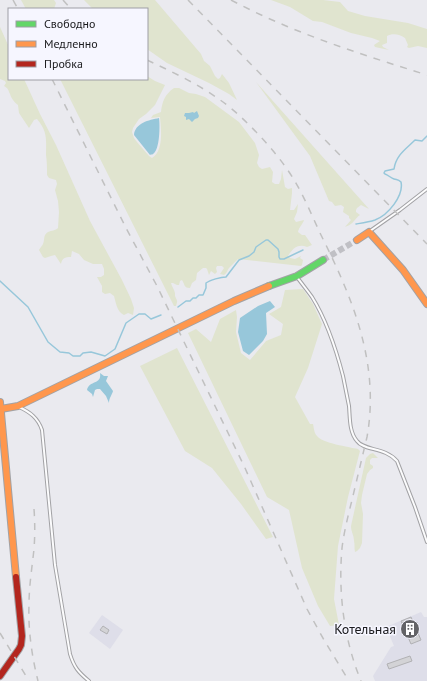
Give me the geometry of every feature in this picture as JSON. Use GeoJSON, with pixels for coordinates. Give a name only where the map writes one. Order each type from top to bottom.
{"type":"FeatureCollection","features":[{"type":"Feature","properties":{"kind":"street"},"geometry":{"type":"LineString","coordinates":[[357,240],[369,232],[403,270],[427,304]]}},
{"type":"Feature","properties":{"kind":"street"},"geometry":{"type":"LineString","coordinates":[[0,676],[19,649],[22,639],[1,405],[18,406],[234,301],[271,285],[297,276],[323,260]]}},
{"type":"Feature","properties":{"kind":"lane"},"geometry":{"type":"LineString","coordinates":[[369,232],[427,189]]}},
{"type":"Feature","properties":{"kind":"lane"},"geometry":{"type":"LineString","coordinates":[[297,276],[311,295],[328,329],[345,387],[354,438],[362,445],[387,453],[397,461],[427,542]]}},
{"type":"Feature","properties":{"kind":"lane"},"geometry":{"type":"LineString","coordinates":[[18,406],[32,415],[38,421],[42,430],[55,565],[68,647],[73,665],[89,681]]}},
{"type":"Feature","properties":{"kind":"shaded area"},"geometry":{"type":"Polygon","coordinates":[[[421,612],[424,617],[427,617],[427,681],[375,681],[373,676],[391,647],[394,646],[386,627],[421,612]]]}},
{"type":"Feature","properties":{"kind":"shaded area"},"geometry":{"type":"Polygon","coordinates":[[[102,615],[123,630],[110,649],[89,633],[102,615]]]}},
{"type":"Feature","properties":{"kind":"green space"},"geometry":{"type":"Polygon","coordinates":[[[21,0],[54,0],[56,3],[54,8],[25,8],[21,0]]]}},
{"type":"Feature","properties":{"kind":"green space"},"geometry":{"type":"Polygon","coordinates":[[[84,0],[155,0],[201,54],[204,61],[210,66],[215,76],[218,79],[222,74],[229,83],[237,100],[209,83],[167,63],[148,50],[148,8],[92,8],[84,0]]]}},
{"type":"Feature","properties":{"kind":"green space"},"geometry":{"type":"Polygon","coordinates":[[[271,0],[323,0],[340,2],[348,11],[365,16],[408,23],[427,29],[427,48],[418,46],[409,48],[407,47],[408,45],[405,38],[394,34],[387,36],[387,43],[382,45],[389,50],[375,47],[374,45],[380,41],[351,33],[322,22],[313,21],[290,7],[271,0]]]}},
{"type":"Feature","properties":{"kind":"green space"},"geometry":{"type":"Polygon","coordinates":[[[0,27],[8,45],[8,80],[24,80],[56,145],[90,221],[131,299],[134,308],[133,315],[128,313],[124,315],[122,314],[117,307],[114,296],[110,293],[105,294],[102,292],[102,286],[97,277],[104,275],[102,264],[93,264],[84,260],[79,254],[72,251],[71,257],[64,258],[61,264],[55,255],[45,258],[39,250],[43,244],[46,233],[58,228],[59,212],[55,190],[57,184],[56,180],[49,178],[47,175],[46,140],[45,132],[41,124],[37,119],[34,120],[29,128],[19,113],[18,105],[12,99],[8,89],[4,86],[6,83],[5,81],[0,79],[0,27]]]}},
{"type":"Feature","properties":{"kind":"green space"},"geometry":{"type":"Polygon","coordinates":[[[148,77],[165,85],[155,105],[139,119],[132,132],[137,142],[152,158],[156,155],[160,145],[161,127],[160,117],[151,118],[153,115],[161,112],[164,98],[168,93],[174,88],[179,88],[189,93],[205,97],[239,122],[255,143],[259,155],[257,163],[259,167],[262,169],[270,167],[273,172],[272,182],[279,184],[282,170],[285,187],[288,189],[292,188],[290,210],[294,210],[298,204],[294,219],[296,222],[304,220],[298,232],[305,235],[312,245],[307,247],[298,246],[291,251],[288,256],[295,259],[301,256],[300,258],[303,260],[301,266],[238,259],[224,275],[220,274],[224,268],[222,266],[217,266],[217,272],[215,274],[211,271],[209,275],[207,269],[203,268],[197,273],[196,280],[192,283],[190,288],[186,287],[182,280],[180,281],[179,285],[171,283],[177,301],[176,306],[174,306],[61,80],[148,80],[148,77]]]}},
{"type":"Feature","properties":{"kind":"green space"},"geometry":{"type":"Polygon","coordinates":[[[256,82],[369,209],[361,205],[357,208],[356,212],[360,215],[350,225],[345,227],[351,220],[349,216],[343,212],[344,207],[341,205],[335,206],[329,201],[310,156],[256,82]]]}},
{"type":"Feature","properties":{"kind":"green space"},"geometry":{"type":"Polygon","coordinates":[[[303,289],[313,304],[322,324],[308,368],[295,397],[310,424],[313,424],[317,436],[324,441],[358,449],[360,451],[348,497],[338,546],[334,599],[339,625],[330,626],[318,606],[302,568],[289,510],[267,497],[188,333],[196,329],[211,342],[220,319],[236,310],[236,332],[241,353],[250,360],[266,341],[281,335],[283,324],[269,314],[281,307],[285,290],[303,289]]]}},
{"type":"Feature","properties":{"kind":"green space"},"geometry":{"type":"Polygon","coordinates":[[[177,348],[273,537],[266,539],[241,504],[212,468],[185,451],[140,366],[177,348]]]}},
{"type":"Feature","properties":{"kind":"green space"},"geometry":{"type":"Polygon","coordinates":[[[373,453],[378,458],[372,458],[370,460],[370,464],[373,468],[367,474],[361,503],[363,514],[362,543],[360,548],[355,552],[351,526],[366,458],[373,453]]]}},
{"type":"Feature","properties":{"kind":"water"},"geometry":{"type":"Polygon","coordinates":[[[197,111],[199,116],[198,118],[192,122],[189,119],[186,120],[186,117],[184,116],[185,113],[194,113],[197,111]]]}},
{"type":"Feature","properties":{"kind":"water"},"geometry":{"type":"Polygon","coordinates":[[[159,118],[157,148],[153,154],[150,155],[134,135],[135,131],[140,125],[159,118]]]}},
{"type":"Feature","properties":{"kind":"water"},"geometry":{"type":"Polygon","coordinates":[[[270,301],[275,307],[266,313],[267,334],[263,341],[249,355],[243,351],[238,332],[240,318],[258,306],[270,301]]]}},
{"type":"Feature","properties":{"kind":"water"},"geometry":{"type":"Polygon","coordinates":[[[100,373],[104,376],[108,376],[106,381],[113,391],[109,403],[106,396],[100,389],[95,390],[93,397],[87,390],[90,385],[99,379],[100,373]]]}},
{"type":"Feature","properties":{"kind":"building","name":"Котельная"},"geometry":{"type":"Polygon","coordinates":[[[411,617],[421,640],[411,644],[401,621],[411,617]]]}},
{"type":"Feature","properties":{"kind":"building"},"geometry":{"type":"Polygon","coordinates":[[[103,626],[109,630],[107,634],[100,630],[103,626]]]}},
{"type":"Feature","properties":{"kind":"building"},"geometry":{"type":"Polygon","coordinates":[[[410,656],[412,661],[389,669],[387,664],[410,656]]]}},
{"type":"Feature","properties":{"kind":"waterway"},"geometry":{"type":"LineString","coordinates":[[356,224],[373,221],[380,218],[390,209],[398,199],[401,182],[385,174],[385,171],[394,169],[399,156],[415,140],[422,141],[427,136]]}},
{"type":"Feature","properties":{"kind":"waterway"},"geometry":{"type":"LineString","coordinates":[[178,307],[186,301],[190,301],[199,295],[203,295],[206,288],[206,283],[226,277],[239,260],[249,256],[254,252],[256,247],[266,240],[278,249],[280,259],[284,259],[303,250]]}},
{"type":"Feature","properties":{"kind":"waterway"},"geometry":{"type":"LineString","coordinates":[[0,281],[28,307],[48,342],[60,352],[69,353],[73,356],[80,356],[83,353],[91,352],[105,356],[115,349],[126,323],[139,314],[145,314],[151,319],[161,315]]}},
{"type":"Feature","properties":{"kind":"tunnel"},"geometry":{"type":"LineString","coordinates":[[323,260],[357,240]]}},
{"type":"Feature","properties":{"kind":"railway"},"geometry":{"type":"LineString","coordinates":[[13,0],[17,8]]}},
{"type":"Feature","properties":{"kind":"railway"},"geometry":{"type":"LineString","coordinates":[[63,0],[70,8]]}},
{"type":"Feature","properties":{"kind":"railway"},"geometry":{"type":"LineString","coordinates":[[188,0],[427,244]]}},
{"type":"Feature","properties":{"kind":"railway"},"geometry":{"type":"LineString","coordinates":[[231,0],[254,12],[303,33],[352,51],[427,75]]}},
{"type":"Feature","properties":{"kind":"railway"},"geometry":{"type":"LineString","coordinates":[[148,60],[185,79],[221,100],[249,125],[276,154],[288,170],[301,192],[344,283],[353,308],[367,358],[370,384],[370,410],[367,437],[344,536],[342,548],[341,582],[346,633],[361,681]]}},
{"type":"Feature","properties":{"kind":"railway"},"geometry":{"type":"LineString","coordinates":[[52,80],[126,228],[157,286],[245,468],[307,609],[349,681]]}},
{"type":"Feature","properties":{"kind":"railway"},"geometry":{"type":"LineString","coordinates":[[34,509],[35,529],[29,624],[38,681]]}},
{"type":"Feature","properties":{"kind":"railway"},"geometry":{"type":"LineString","coordinates":[[0,633],[29,681]]}},
{"type":"Feature","properties":{"kind":"traffic: fast"},"geometry":{"type":"LineString","coordinates":[[269,286],[297,276],[323,260]]}},
{"type":"Feature","properties":{"kind":"traffic: slow"},"geometry":{"type":"LineString","coordinates":[[357,240],[369,232],[403,270],[427,304]]}},
{"type":"Feature","properties":{"kind":"traffic: slow"},"geometry":{"type":"LineString","coordinates":[[1,409],[18,406],[234,301],[269,286]]}},
{"type":"Feature","properties":{"kind":"traffic: slow"},"geometry":{"type":"LineString","coordinates":[[0,402],[16,577]]}},
{"type":"Feature","properties":{"kind":"traffic: jam"},"geometry":{"type":"LineString","coordinates":[[0,676],[21,645],[22,636],[16,577]]}},
{"type":"Feature","properties":{"kind":"place","name":"Котельная"},"geometry":{"type":"Point","coordinates":[410,629]}}]}
